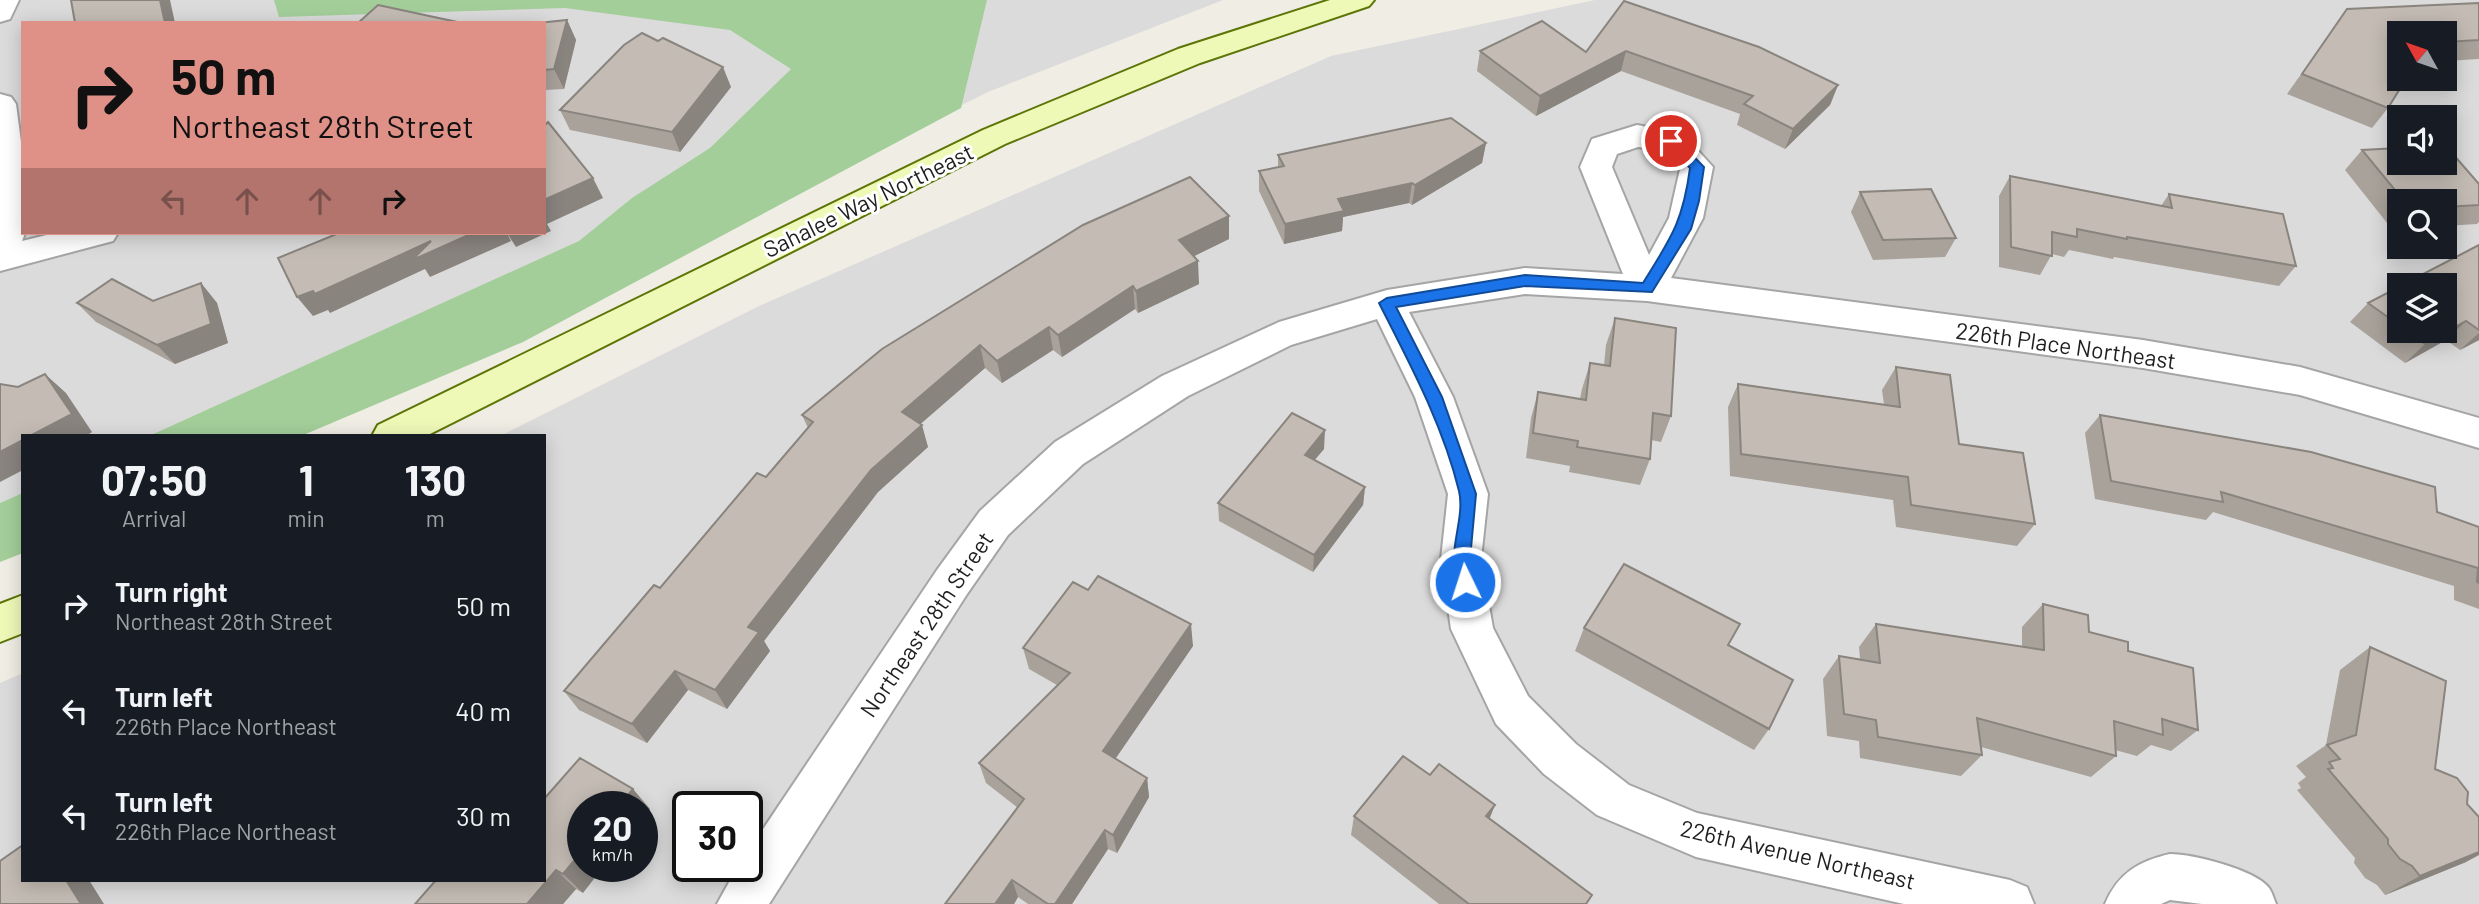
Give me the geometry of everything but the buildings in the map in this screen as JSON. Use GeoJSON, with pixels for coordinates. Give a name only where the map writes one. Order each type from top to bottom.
{"type":"FeatureCollection","features":[{"type":"Feature","properties":{"kind":"main road","name":"Sahalee Way Northeast"},"geometry":{"type":"LineString","coordinates":[[395,434],[994,137],[1189,56],[1359,0]]}},
{"type":"Feature","properties":{"kind":"main road"},"geometry":{"type":"LineString","coordinates":[[0,624],[21,614]]}},
{"type":"Feature","properties":{"kind":"street"},"geometry":{"type":"LineString","coordinates":[[0,13],[4,0]]}},
{"type":"Feature","properties":{"kind":"street"},"geometry":{"type":"LineString","coordinates":[[0,104],[14,216],[0,256]]}},
{"type":"Feature","properties":{"kind":"street"},"geometry":{"type":"LineString","coordinates":[[0,256],[92,235]]}},
{"type":"Feature","properties":{"kind":"street","name":"Northeast 28th Street"},"geometry":{"type":"LineString","coordinates":[[741,904],[952,582],[994,523],[1069,453],[1175,386],[1279,335],[1387,303],[1525,281],[1647,288]]}},
{"type":"Feature","properties":{"kind":"street","name":"226th Place Northeast"},"geometry":{"type":"LineString","coordinates":[[1647,288],[2143,354],[2300,381],[2479,433]]}},
{"type":"Feature","properties":{"kind":"street","name":"226th Avenue Northeast"},"geometry":{"type":"LineString","coordinates":[[1387,303],[1434,397],[1468,494],[1461,559],[1472,629],[1512,710],[1560,759],[1613,800],[1696,835],[2011,904]]}},
{"type":"Feature","properties":{"kind":"street"},"geometry":{"type":"LineString","coordinates":[[2129,904],[2136,892],[2153,880],[2176,876],[2202,879],[2230,890],[2252,904]]}},
{"type":"Feature","properties":{"kind":"shaded area"},"geometry":{"type":"Polygon","coordinates":[[[0,0],[1223,0],[988,92],[615,279],[265,434],[21,434],[21,541],[0,549],[0,0]]]}},
{"type":"Feature","properties":{"kind":"shaded area"},"geometry":{"type":"Polygon","coordinates":[[[1595,0],[2479,0],[2479,904],[0,904],[0,683],[21,674],[21,882],[546,882],[546,434],[504,434],[759,306],[1331,56],[1595,0]]]}},
{"type":"Feature","properties":{"kind":"green space"},"geometry":{"type":"Polygon","coordinates":[[[274,0],[987,0],[961,108],[523,342],[306,434],[153,434],[579,241],[632,198],[710,148],[791,69],[730,30],[565,8],[279,17],[274,0]]]}},
{"type":"Feature","properties":{"kind":"green space"},"geometry":{"type":"Polygon","coordinates":[[[21,494],[21,554],[0,562],[0,503],[21,494]]]}},
{"type":"Feature","properties":{"kind":"route"},"geometry":{"type":"LineString","coordinates":[[1465,582],[1461,559],[1468,494],[1434,397],[1387,303],[1525,281],[1647,288],[1684,229],[1693,201],[1697,167],[1671,141]]}}]}
